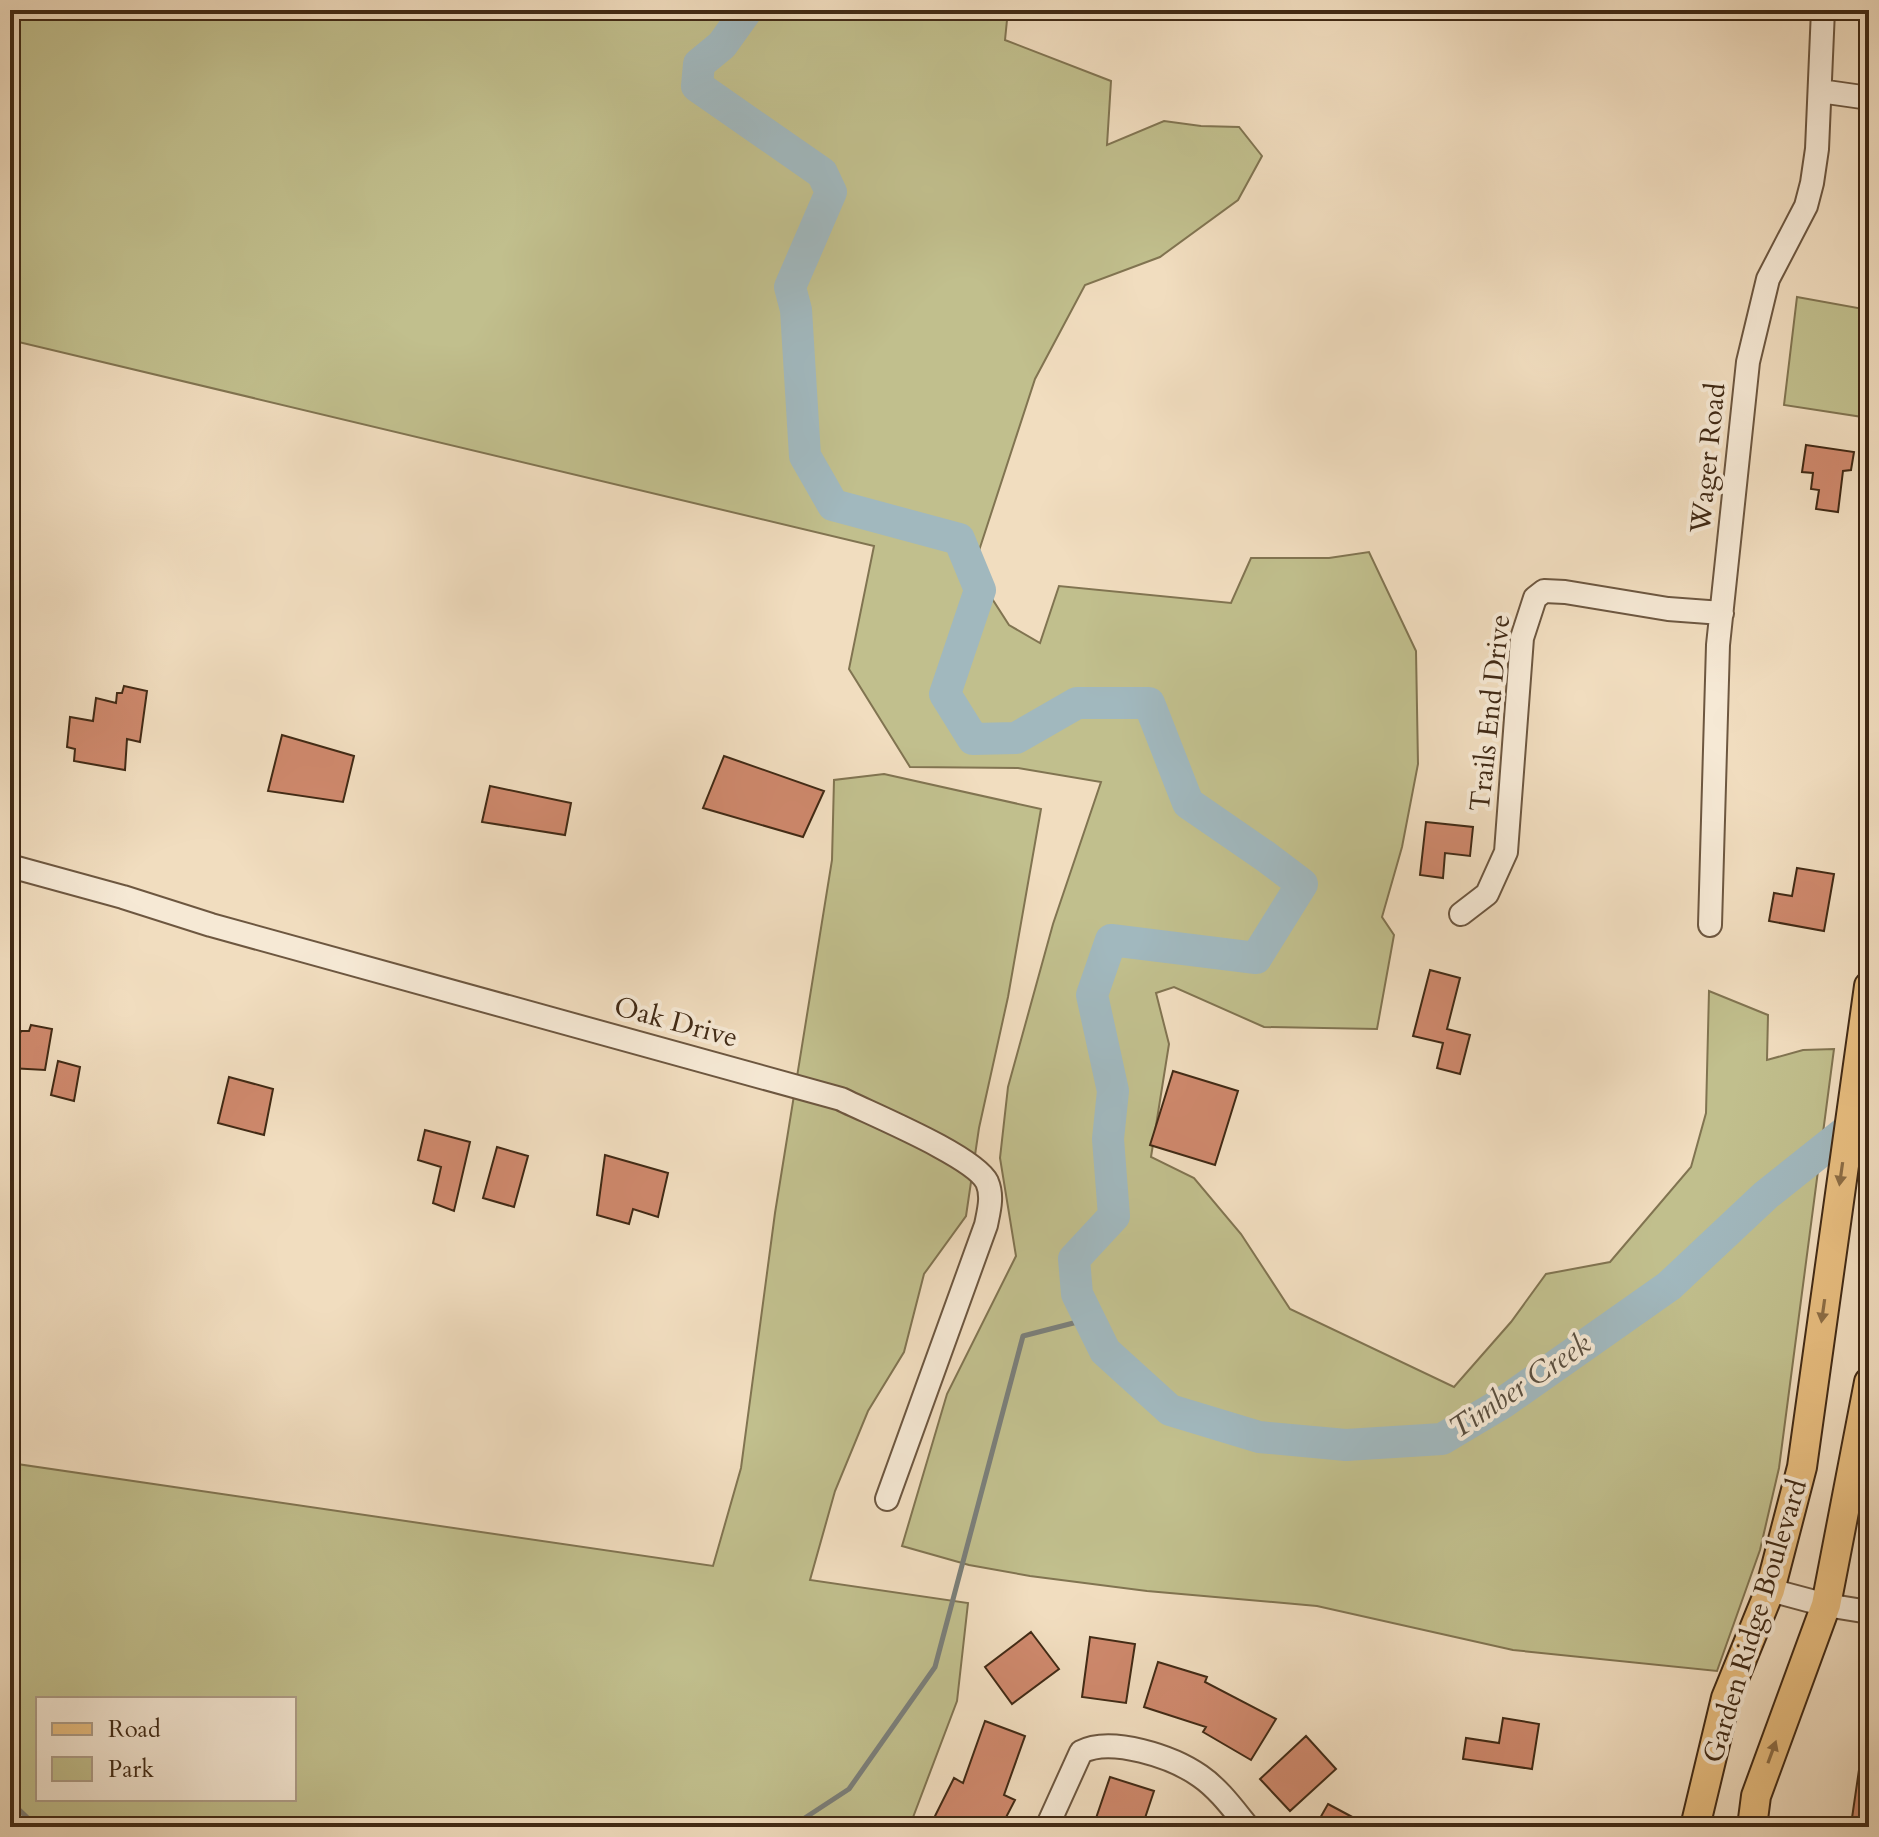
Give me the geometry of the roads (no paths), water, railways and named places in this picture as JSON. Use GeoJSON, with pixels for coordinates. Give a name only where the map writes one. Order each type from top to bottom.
{"type":"FeatureCollection","features":[{"type":"Feature","properties":{"kind":"main road","name":"Garden Ridge Boulevard"},"geometry":{"type":"LineString","coordinates":[[1695,1827],[1726,1698],[1770,1590],[1802,1467],[1869,986]]}},
{"type":"Feature","properties":{"kind":"main road","name":"Garden Ridge Boulevard"},"geometry":{"type":"LineString","coordinates":[[1752,1827],[1756,1796],[1826,1605],[1868,1393]]}},
{"type":"Feature","properties":{"kind":"street","name":"Wager Road"},"geometry":{"type":"LineString","coordinates":[[1710,925],[1718,645],[1748,362],[1768,279],[1806,206],[1817,149],[1823,10]]}},
{"type":"Feature","properties":{"kind":"street"},"geometry":{"type":"LineString","coordinates":[[1820,91],[1869,98]]}},
{"type":"Feature","properties":{"kind":"street","name":"Trails End Drive"},"geometry":{"type":"LineString","coordinates":[[1461,914],[1487,894],[1506,852],[1522,638],[1535,598],[1544,591],[1565,592],[1668,609],[1722,613]]}},
{"type":"Feature","properties":{"kind":"street","name":"Oak Drive"},"geometry":{"type":"LineString","coordinates":[[10,866],[211,925],[841,1099],[943,1149],[978,1170],[990,1192],[986,1225],[887,1499]]}},
{"type":"Feature","properties":{"kind":"street"},"geometry":{"type":"LineString","coordinates":[[1770,1590],[1826,1605],[1869,1612]]}},
{"type":"Feature","properties":{"kind":"street"},"geometry":{"type":"LineString","coordinates":[[1047,1827],[1081,1752],[1092,1746],[1138,1750],[1200,1776],[1248,1827]]}},
{"type":"Feature","properties":{"kind":"waterway","name":"Timber Creek"},"geometry":{"type":"LineString","coordinates":[[747,10],[722,45],[699,64],[697,86],[822,173],[831,192],[790,287],[796,310],[805,456],[833,505],[959,539],[980,590],[945,694],[973,739],[1016,738],[1077,703],[1149,703],[1188,803],[1302,884],[1256,958],[1111,940],[1092,995],[1113,1091],[1108,1139],[1114,1216],[1074,1259],[1077,1294],[1105,1351],[1170,1410],[1259,1437],[1346,1445],[1442,1439],[1504,1402],[1669,1286],[1766,1195],[1869,1113]]}},
{"type":"Feature","properties":{"kind":"waterway"},"geometry":{"type":"LineString","coordinates":[[791,1827],[849,1789],[935,1667],[1023,1336],[1089,1319]]}},
{"type":"Feature","properties":{"kind":"waterway"},"geometry":{"type":"LineString","coordinates":[[10,1801],[37,1827]]}}]}
